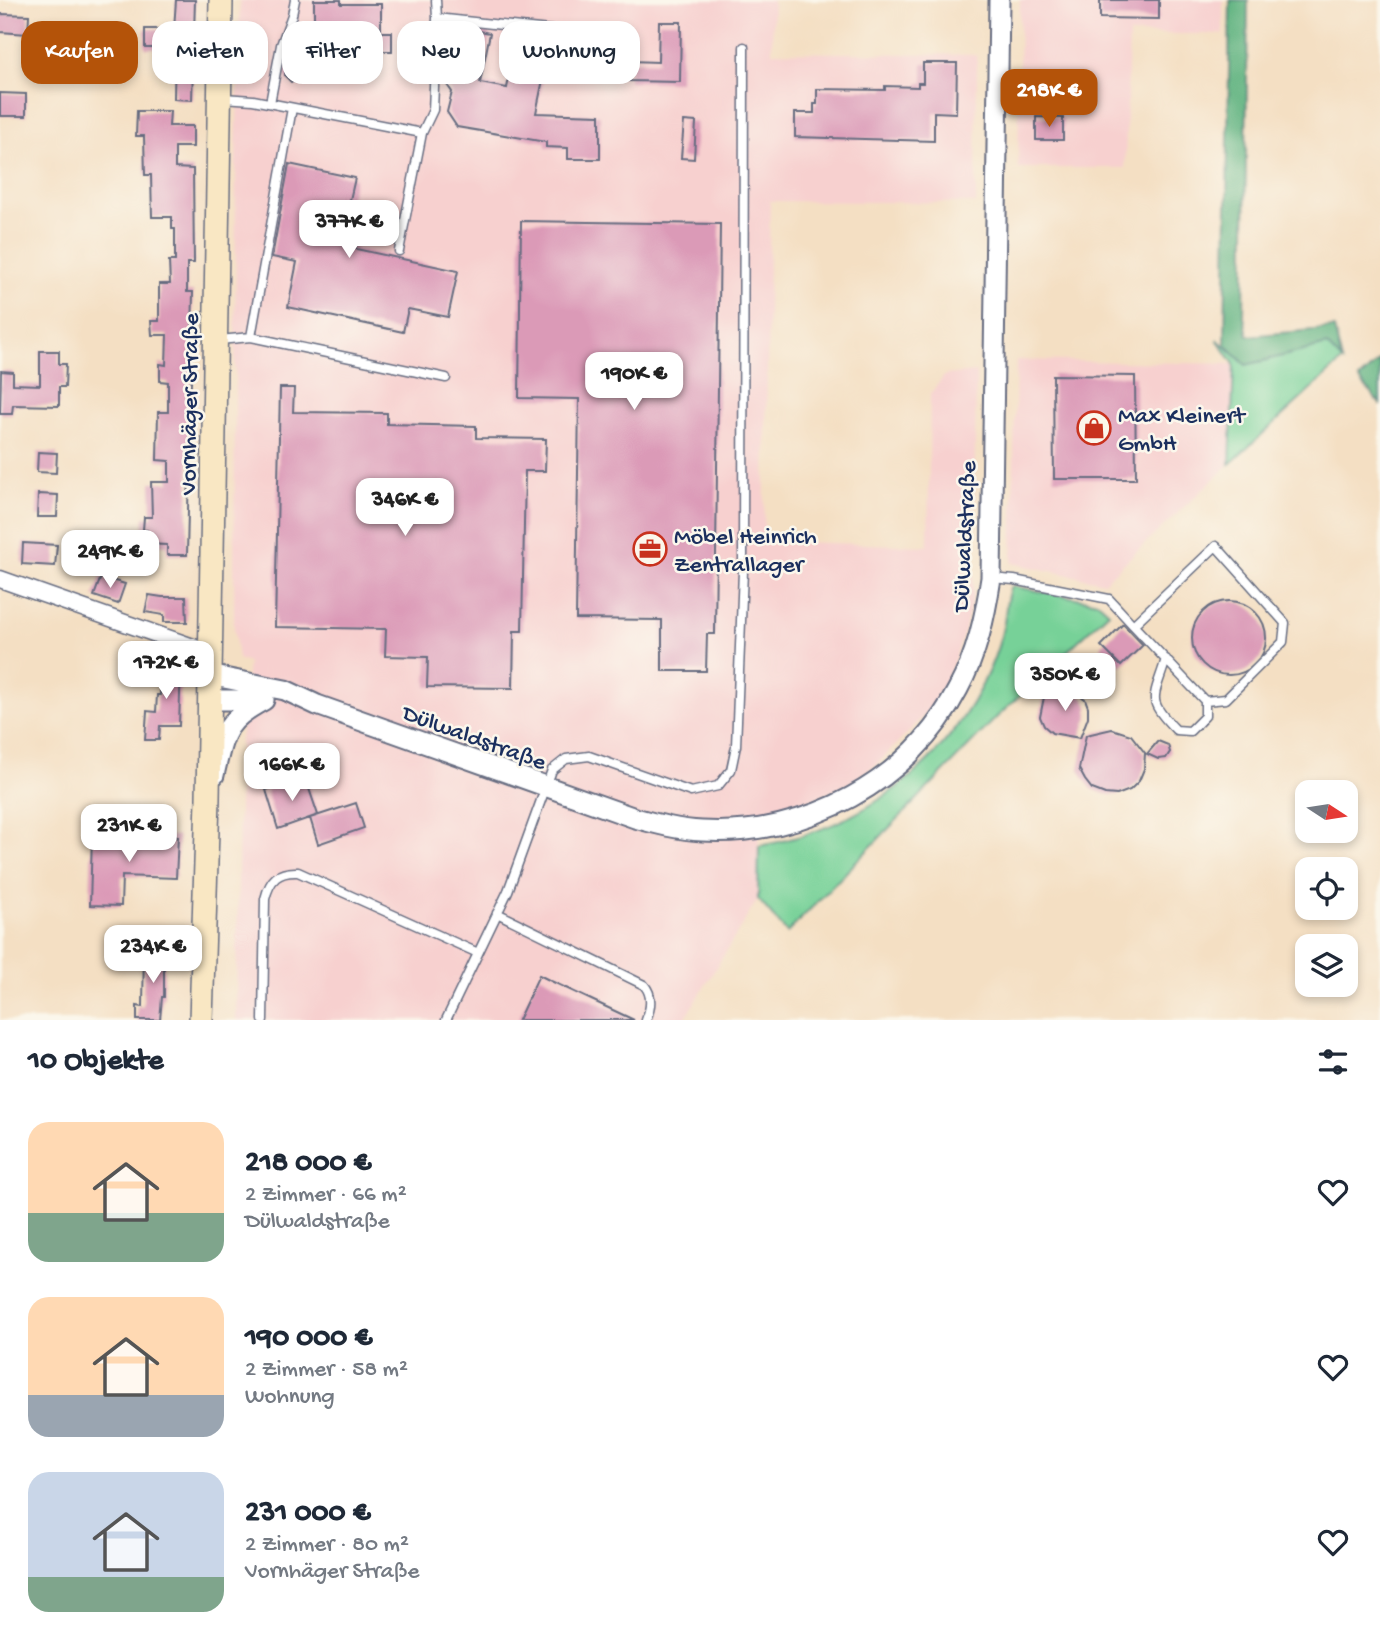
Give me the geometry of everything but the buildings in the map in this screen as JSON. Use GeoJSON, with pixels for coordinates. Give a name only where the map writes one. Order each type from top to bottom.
{"type":"FeatureCollection","features":[{"type":"Feature","properties":{"kind":"main road","name":"Vornhäger Straße"},"geometry":{"type":"LineString","coordinates":[[201,1020],[208,799],[221,0]]}},
{"type":"Feature","properties":{"kind":"street","name":"Dülwaldstraße"},"geometry":{"type":"LineString","coordinates":[[210,664],[545,787],[671,828],[732,832],[765,828],[802,819],[841,803],[879,781],[910,754],[937,723],[958,690],[974,654],[985,616],[991,578],[999,0]]}},
{"type":"Feature","properties":{"kind":"street"},"geometry":{"type":"LineString","coordinates":[[0,579],[210,664]]}},
{"type":"Feature","properties":{"kind":"street","name":"Dülwaldstraße"},"geometry":{"type":"LineString","coordinates":[[209,700],[264,700],[317,705]]}},
{"type":"Feature","properties":{"kind":"street"},"geometry":{"type":"LineString","coordinates":[[208,799],[223,738],[229,725],[243,712],[264,700]]}},
{"type":"Feature","properties":{"kind":"lane"},"geometry":{"type":"LineString","coordinates":[[270,103],[281,45],[295,0]]}},
{"type":"Feature","properties":{"kind":"lane"},"geometry":{"type":"LineString","coordinates":[[399,251],[422,133],[433,110],[436,0]]}},
{"type":"Feature","properties":{"kind":"lane"},"geometry":{"type":"LineString","coordinates":[[437,18],[499,25]]}},
{"type":"Feature","properties":{"kind":"lane"},"geometry":{"type":"LineString","coordinates":[[446,1020],[508,891],[552,770],[566,759],[589,756],[691,792],[718,786],[731,770],[736,746],[743,570],[744,47]]}},
{"type":"Feature","properties":{"kind":"lane"},"geometry":{"type":"LineString","coordinates":[[220,97],[270,103],[422,133]]}},
{"type":"Feature","properties":{"kind":"lane"},"geometry":{"type":"LineString","coordinates":[[251,337],[292,108]]}},
{"type":"Feature","properties":{"kind":"lane"},"geometry":{"type":"LineString","coordinates":[[216,341],[251,337],[446,378]]}},
{"type":"Feature","properties":{"kind":"lane"},"geometry":{"type":"LineString","coordinates":[[1133,625],[1216,546],[1284,623],[1283,642],[1226,699],[1205,701]]}},
{"type":"Feature","properties":{"kind":"lane"},"geometry":{"type":"LineString","coordinates":[[991,578],[1109,599],[1166,659],[1205,701],[1205,716],[1190,731],[1176,730],[1157,711],[1153,701],[1166,659]]}},
{"type":"Feature","properties":{"kind":"lane"},"geometry":{"type":"LineString","coordinates":[[262,1020],[265,899],[268,887],[275,878],[286,872],[299,872],[478,953]]}},
{"type":"Feature","properties":{"kind":"lane"},"geometry":{"type":"LineString","coordinates":[[497,913],[644,985],[649,991],[651,1002],[646,1020]]}},
{"type":"Feature","properties":{"kind":"shaded area"},"geometry":{"type":"Polygon","coordinates":[[[240,0],[773,0],[772,52],[977,55],[976,203],[770,201],[764,541],[928,546],[930,394],[945,375],[976,372],[973,594],[965,630],[951,670],[930,709],[904,737],[876,765],[847,785],[782,813],[759,816],[758,899],[684,1020],[236,1020],[240,739],[248,663],[238,659],[234,628],[238,84],[268,84],[268,21],[239,21],[240,0]]]}},
{"type":"Feature","properties":{"kind":"shaded area"},"geometry":{"type":"Polygon","coordinates":[[[1020,0],[1223,0],[1223,34],[1129,34],[1125,168],[1018,168],[1020,0]]]}},
{"type":"Feature","properties":{"kind":"shaded area"},"geometry":{"type":"Polygon","coordinates":[[[1016,360],[1234,364],[1230,464],[1104,582],[1012,563],[1016,360]]]}},
{"type":"Feature","properties":{"kind":"green space"},"geometry":{"type":"Polygon","coordinates":[[[1230,0],[1248,0],[1244,317],[1248,336],[1334,328],[1342,361],[1327,345],[1246,365],[1225,344],[1230,0]]]}},
{"type":"Feature","properties":{"kind":"green space"},"geometry":{"type":"Polygon","coordinates":[[[1217,339],[1246,365],[1327,345],[1342,361],[1230,464],[1234,364],[1217,339]]]}},
{"type":"Feature","properties":{"kind":"green space"},"geometry":{"type":"Polygon","coordinates":[[[1380,360],[1380,404],[1359,379],[1380,360]]]}},
{"type":"Feature","properties":{"kind":"green space"},"geometry":{"type":"Polygon","coordinates":[[[1011,586],[1098,602],[1109,612],[997,717],[787,933],[758,899],[759,846],[797,837],[866,808],[926,763],[951,735],[990,668],[1004,623],[1011,586]]]}},
{"type":"Feature","properties":{"kind":"place","name":"Max Kleinert GmbH"},"geometry":{"type":"Point","coordinates":[1094,428]}},
{"type":"Feature","properties":{"kind":"place","name":"Möbel Heinrich Zentrallager"},"geometry":{"type":"Point","coordinates":[650,549]}}]}
